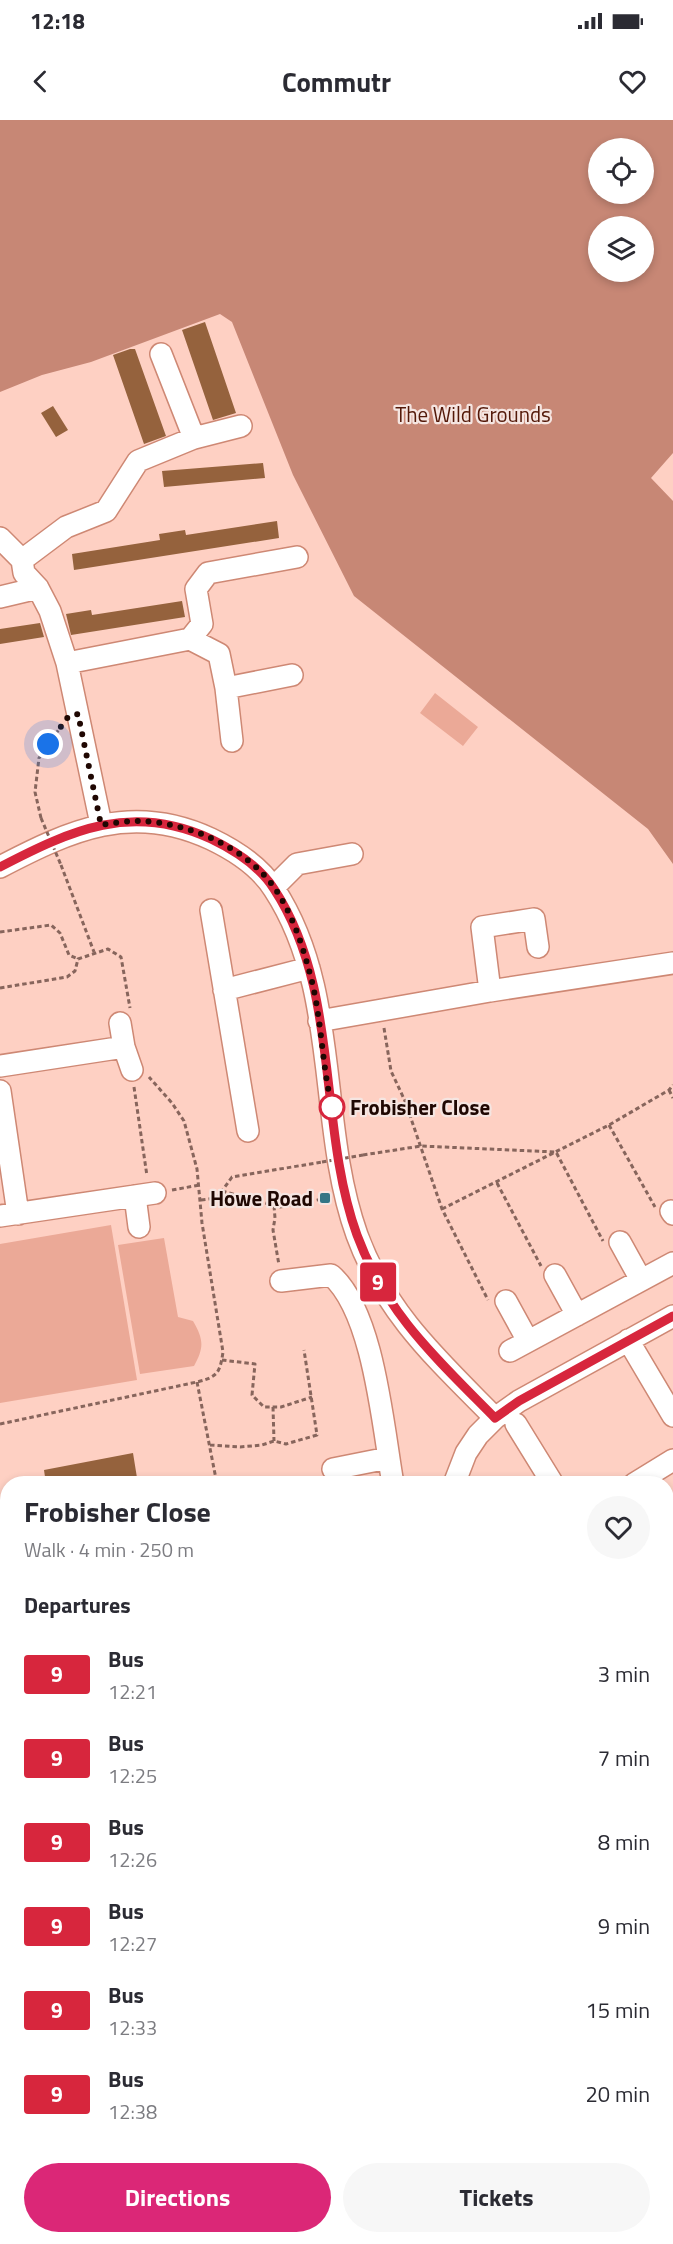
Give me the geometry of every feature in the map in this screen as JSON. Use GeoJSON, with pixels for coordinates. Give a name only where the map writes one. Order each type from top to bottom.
{"type":"FeatureCollection","features":[{"type":"Feature","properties":{"kind":"street"},"geometry":{"type":"LineString","coordinates":[[161,354],[194,438]]}},
{"type":"Feature","properties":{"kind":"street"},"geometry":{"type":"LineString","coordinates":[[101,825],[67,663],[50,611],[38,588],[24,573],[27,556],[66,526],[106,511],[138,461],[194,438],[241,426]]}},
{"type":"Feature","properties":{"kind":"street"},"geometry":{"type":"LineString","coordinates":[[0,538],[27,556]]}},
{"type":"Feature","properties":{"kind":"street"},"geometry":{"type":"LineString","coordinates":[[190,639],[202,624],[196,590],[208,573],[297,557]]}},
{"type":"Feature","properties":{"kind":"street"},"geometry":{"type":"LineString","coordinates":[[0,597],[38,588]]}},
{"type":"Feature","properties":{"kind":"street"},"geometry":{"type":"LineString","coordinates":[[67,663],[190,639],[219,654],[226,688],[232,741]]}},
{"type":"Feature","properties":{"kind":"street"},"geometry":{"type":"LineString","coordinates":[[226,688],[292,675]]}},
{"type":"Feature","properties":{"kind":"street"},"geometry":{"type":"LineString","coordinates":[[0,867],[75,831],[101,825],[138,821],[196,832],[226,846],[252,864],[274,887],[294,926],[309,968],[345,1195],[368,1263],[397,1312],[415,1336],[495,1418]]}},
{"type":"Feature","properties":{"kind":"street"},"geometry":{"type":"LineString","coordinates":[[274,887],[297,864],[352,854]]}},
{"type":"Feature","properties":{"kind":"street"},"geometry":{"type":"LineString","coordinates":[[211,910],[248,1131]]}},
{"type":"Feature","properties":{"kind":"street"},"geometry":{"type":"LineString","coordinates":[[490,991],[482,927],[534,919],[538,947]]}},
{"type":"Feature","properties":{"kind":"street"},"geometry":{"type":"LineString","coordinates":[[319,1021],[490,991],[673,963]]}},
{"type":"Feature","properties":{"kind":"street"},"geometry":{"type":"LineString","coordinates":[[224,990],[309,968]]}},
{"type":"Feature","properties":{"kind":"street"},"geometry":{"type":"LineString","coordinates":[[120,1023],[132,1073]]}},
{"type":"Feature","properties":{"kind":"street"},"geometry":{"type":"LineString","coordinates":[[0,1066],[124,1047]]}},
{"type":"Feature","properties":{"kind":"street"},"geometry":{"type":"LineString","coordinates":[[0,1091],[9,1215],[155,1193]]}},
{"type":"Feature","properties":{"kind":"street"},"geometry":{"type":"LineString","coordinates":[[135,1196],[139,1227]]}},
{"type":"Feature","properties":{"kind":"street"},"geometry":{"type":"LineString","coordinates":[[620,1242],[641,1280]]}},
{"type":"Feature","properties":{"kind":"street"},"geometry":{"type":"LineString","coordinates":[[506,1301],[519,1346],[673,1263]]}},
{"type":"Feature","properties":{"kind":"street"},"geometry":{"type":"LineString","coordinates":[[281,1281],[332,1275],[348,1294],[369,1345],[391,1476]]}},
{"type":"Feature","properties":{"kind":"street"},"geometry":{"type":"LineString","coordinates":[[555,1275],[577,1315]]}},
{"type":"Feature","properties":{"kind":"street"},"geometry":{"type":"LineString","coordinates":[[457,1476],[466,1453],[478,1435],[495,1418],[519,1401],[673,1316]]}},
{"type":"Feature","properties":{"kind":"street"},"geometry":{"type":"LineString","coordinates":[[628,1340],[673,1416]]}},
{"type":"Feature","properties":{"kind":"street"},"geometry":{"type":"LineString","coordinates":[[516,1424],[549,1476]]}},
{"type":"Feature","properties":{"kind":"street"},"geometry":{"type":"LineString","coordinates":[[333,1469],[388,1458]]}},
{"type":"Feature","properties":{"kind":"street"},"geometry":{"type":"LineString","coordinates":[[647,1476],[673,1460]]}},
{"type":"Feature","properties":{"kind":"path"},"geometry":{"type":"LineString","coordinates":[[78,714],[68,717],[39,758],[35,792],[41,818],[94,952]]}},
{"type":"Feature","properties":{"kind":"path"},"geometry":{"type":"LineString","coordinates":[[0,932],[51,925],[60,933],[69,955],[78,959]]}},
{"type":"Feature","properties":{"kind":"path"},"geometry":{"type":"LineString","coordinates":[[381,1011],[391,1071],[405,1101],[442,1209],[493,1309],[506,1301]]}},
{"type":"Feature","properties":{"kind":"path"},"geometry":{"type":"LineString","coordinates":[[0,1424],[212,1379],[221,1368],[224,1352],[202,1223],[200,1185],[155,1193],[148,1183],[132,1073]]}},
{"type":"Feature","properties":{"kind":"path"},"geometry":{"type":"LineString","coordinates":[[442,1209],[609,1125],[672,1088],[673,1098]]}},
{"type":"Feature","properties":{"kind":"path"},"geometry":{"type":"LineString","coordinates":[[609,1125],[659,1215],[672,1213]]}},
{"type":"Feature","properties":{"kind":"path"},"geometry":{"type":"LineString","coordinates":[[201,1200],[217,1198],[232,1177],[421,1146],[556,1152]]}},
{"type":"Feature","properties":{"kind":"path"},"geometry":{"type":"LineString","coordinates":[[556,1152],[606,1249],[620,1242]]}},
{"type":"Feature","properties":{"kind":"path"},"geometry":{"type":"LineString","coordinates":[[497,1183],[548,1279],[555,1275]]}},
{"type":"Feature","properties":{"kind":"path"},"geometry":{"type":"LineString","coordinates":[[222,1191],[280,1207],[345,1195]]}},
{"type":"Feature","properties":{"kind":"path"},"geometry":{"type":"LineString","coordinates":[[274,1206],[273,1230],[281,1281]]}},
{"type":"Feature","properties":{"kind":"path"},"geometry":{"type":"LineString","coordinates":[[210,1445],[240,1447],[262,1445],[274,1441],[286,1444],[317,1435],[304,1350]]}},
{"type":"Feature","properties":{"kind":"path"},"geometry":{"type":"LineString","coordinates":[[222,1360],[255,1364],[252,1395],[264,1407],[281,1407],[312,1397]]}},
{"type":"Feature","properties":{"kind":"path"},"geometry":{"type":"LineString","coordinates":[[197,1382],[216,1476]]}},
{"type":"Feature","properties":{"kind":"path"},"geometry":{"type":"LineString","coordinates":[[273,1407],[274,1441]]}},
{"type":"Feature","properties":{"kind":"shaded area"},"geometry":{"type":"Polygon","coordinates":[[[435,693],[478,727],[463,746],[420,713],[435,693]]]}},
{"type":"Feature","properties":{"kind":"shaded area"},"geometry":{"type":"Polygon","coordinates":[[[111,1225],[137,1380],[0,1403],[0,1244],[111,1225]]]}},
{"type":"Feature","properties":{"kind":"shaded area"},"geometry":{"type":"Polygon","coordinates":[[[164,1238],[178,1317],[193,1321],[201,1339],[201,1349],[194,1366],[140,1374],[118,1245],[164,1238]]]}},
{"type":"Feature","properties":{"kind":"green space","name":"The Wild Grounds"},"geometry":{"type":"Polygon","coordinates":[[[0,120],[673,120],[673,453],[651,478],[673,501],[673,864],[648,829],[354,596],[293,475],[232,322],[220,314],[91,362],[42,375],[0,392],[0,120]]]}},
{"type":"Feature","properties":{"kind":"building"},"geometry":{"type":"Polygon","coordinates":[[[205,322],[236,413],[213,420],[182,330],[205,322]]]}},
{"type":"Feature","properties":{"kind":"building"},"geometry":{"type":"Polygon","coordinates":[[[135,349],[166,436],[144,444],[113,355],[135,349]]]}},
{"type":"Feature","properties":{"kind":"building"},"geometry":{"type":"Polygon","coordinates":[[[53,406],[68,430],[56,437],[41,413],[53,406]]]}},
{"type":"Feature","properties":{"kind":"building"},"geometry":{"type":"Polygon","coordinates":[[[263,463],[265,478],[164,487],[162,471],[263,463]]]}},
{"type":"Feature","properties":{"kind":"building"},"geometry":{"type":"Polygon","coordinates":[[[277,521],[279,538],[74,570],[72,554],[160,540],[159,534],[185,530],[186,535],[277,521]]]}},
{"type":"Feature","properties":{"kind":"building"},"geometry":{"type":"Polygon","coordinates":[[[182,601],[185,617],[71,635],[66,614],[91,610],[92,615],[182,601]]]}},
{"type":"Feature","properties":{"kind":"building"},"geometry":{"type":"Polygon","coordinates":[[[40,623],[44,637],[0,644],[0,629],[40,623]]]}},
{"type":"Feature","properties":{"kind":"building"},"geometry":{"type":"Polygon","coordinates":[[[133,1453],[137,1476],[45,1476],[44,1470],[133,1453]]]}},
{"type":"Feature","properties":{"kind":"bus line","name":"9"},"geometry":{"type":"LineString","coordinates":[[0,867],[75,831],[101,825],[138,821],[196,832],[226,846],[252,864],[274,887],[294,926],[309,968],[345,1195],[368,1263],[397,1312],[415,1336],[495,1418],[519,1401],[673,1316]]}},
{"type":"Feature","properties":{"kind":"place","name":"Frobisher Close"},"geometry":{"type":"Point","coordinates":[332,1107]}},
{"type":"Feature","properties":{"kind":"place","name":"Howe Road"},"geometry":{"type":"Point","coordinates":[325,1198]}},
{"type":"Feature","properties":{"kind":"route"},"geometry":{"type":"LineString","coordinates":[[48,744],[68,717],[78,714],[101,825],[138,821],[196,832],[226,846],[252,864],[274,887],[294,926],[309,968],[332,1107]]}}]}
